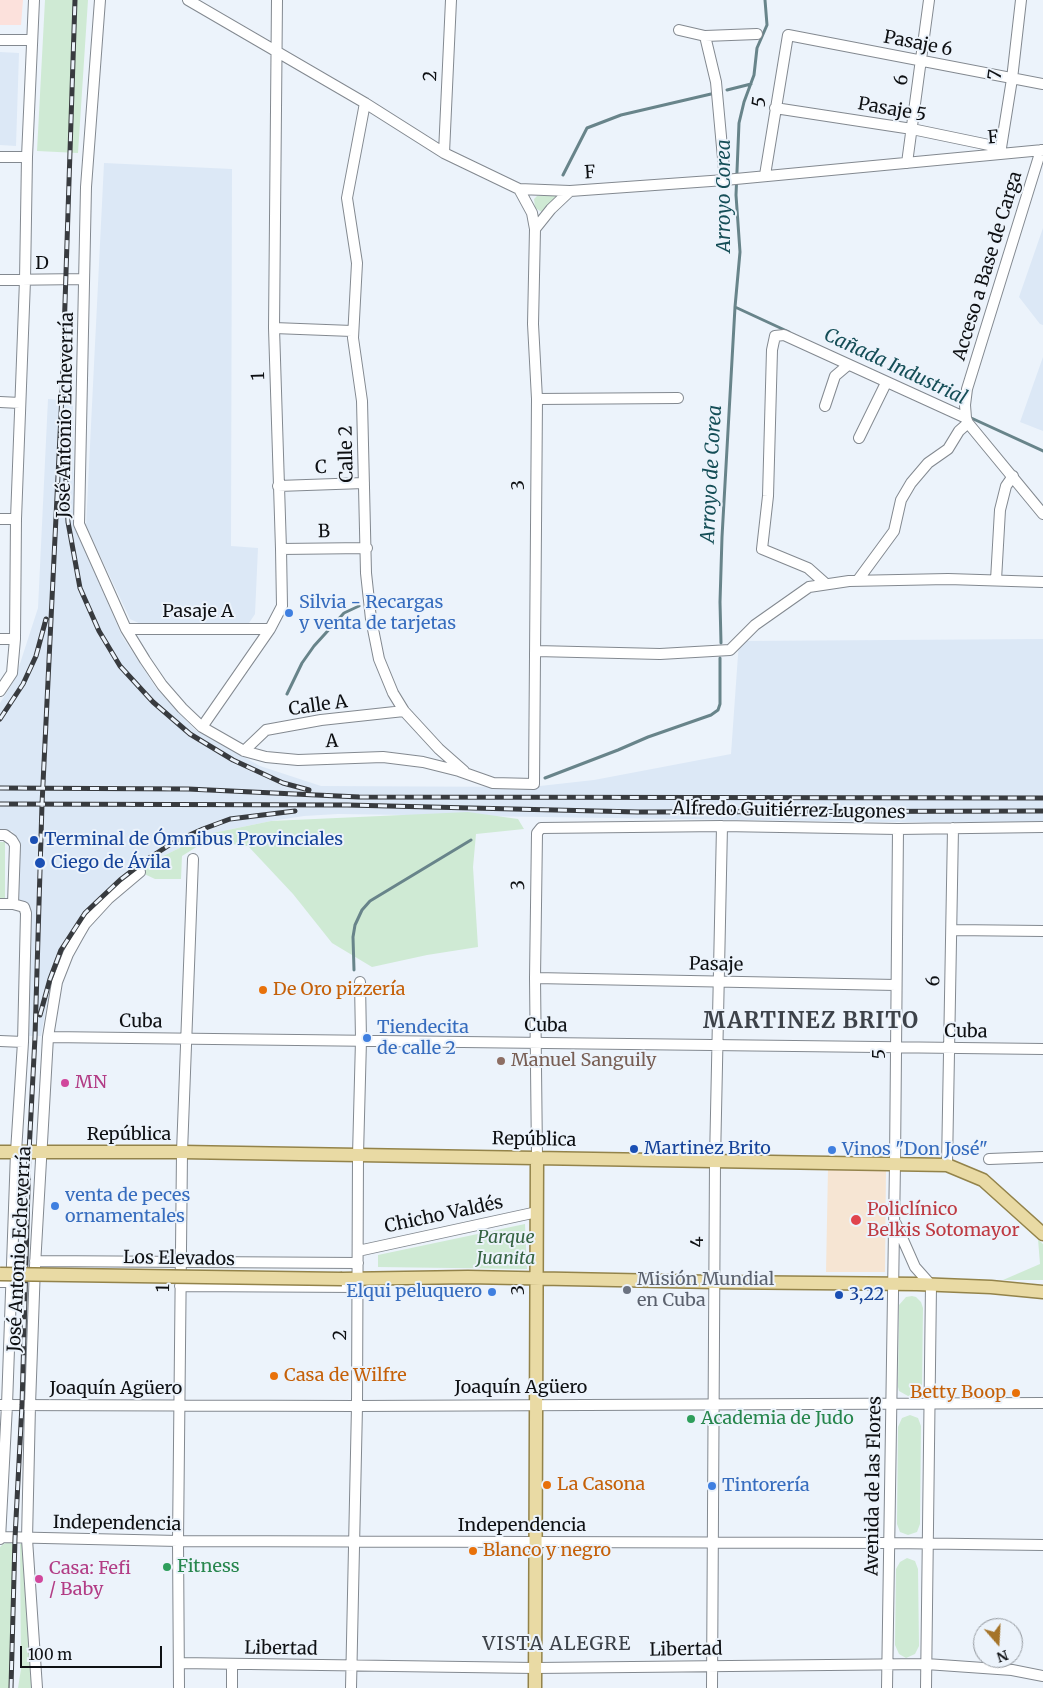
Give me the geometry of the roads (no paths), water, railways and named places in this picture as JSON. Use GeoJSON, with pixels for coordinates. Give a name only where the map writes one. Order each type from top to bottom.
{"type":"FeatureCollection","features":[{"type":"Feature","properties":{"kind":"main road","name":"República"},"geometry":{"type":"LineString","coordinates":[[0,1152],[182,1152],[947,1165],[984,1180],[1043,1234]]}},
{"type":"Feature","properties":{"kind":"main road","name":"3"},"geometry":{"type":"LineString","coordinates":[[535,1688],[537,1158]]}},
{"type":"Feature","properties":{"kind":"main road","name":"Los Elevados"},"geometry":{"type":"LineString","coordinates":[[0,1274],[342,1279],[358,1283],[536,1278],[893,1284],[991,1287],[1043,1292]]}},
{"type":"Feature","properties":{"kind":"street"},"geometry":{"type":"LineString","coordinates":[[0,691],[12,673],[15,639],[16,519],[25,280],[27,157],[34,0]]}},
{"type":"Feature","properties":{"kind":"street","name":"José Antonio Echeverría"},"geometry":{"type":"LineString","coordinates":[[100,0],[86,187],[79,524],[126,629],[162,685],[202,727]]}},
{"type":"Feature","properties":{"kind":"street","name":"F"},"geometry":{"type":"LineString","coordinates":[[188,0],[365,103],[444,153],[519,189],[570,191],[725,180],[1042,150]]}},
{"type":"Feature","properties":{"kind":"street","name":"1"},"geometry":{"type":"LineString","coordinates":[[202,727],[270,628],[282,606],[274,328],[276,0]]}},
{"type":"Feature","properties":{"kind":"street","name":"2"},"geometry":{"type":"LineString","coordinates":[[444,153],[451,0]]}},
{"type":"Feature","properties":{"kind":"street","name":"6"},"geometry":{"type":"LineString","coordinates":[[906,163],[929,0]]}},
{"type":"Feature","properties":{"kind":"street","name":"7"},"geometry":{"type":"LineString","coordinates":[[1000,154],[1022,0]]}},
{"type":"Feature","properties":{"kind":"street"},"geometry":{"type":"LineString","coordinates":[[679,30],[705,36],[757,34]]}},
{"type":"Feature","properties":{"kind":"street","name":"Pasaje 6"},"geometry":{"type":"LineString","coordinates":[[788,35],[1043,84]]}},
{"type":"Feature","properties":{"kind":"street","name":"5"},"geometry":{"type":"LineString","coordinates":[[765,175],[788,35]]}},
{"type":"Feature","properties":{"kind":"street"},"geometry":{"type":"LineString","coordinates":[[705,36],[716,82],[725,180]]}},
{"type":"Feature","properties":{"kind":"street"},"geometry":{"type":"LineString","coordinates":[[0,40],[32,40]]}},
{"type":"Feature","properties":{"kind":"street","name":"Calle 2"},"geometry":{"type":"LineString","coordinates":[[365,103],[347,198],[357,263],[352,331],[362,401],[367,586],[371,619],[379,659],[393,693],[404,711],[438,749],[468,775]]}},
{"type":"Feature","properties":{"kind":"street","name":"Pasaje 5"},"geometry":{"type":"LineString","coordinates":[[775,108],[912,129],[989,145],[1000,154]]}},
{"type":"Feature","properties":{"kind":"street","name":"Acceso a Base de Carga"},"geometry":{"type":"LineString","coordinates":[[967,420],[965,405],[967,389],[1042,150]]}},
{"type":"Feature","properties":{"kind":"street"},"geometry":{"type":"LineString","coordinates":[[0,157],[27,157]]}},
{"type":"Feature","properties":{"kind":"street","name":"3"},"geometry":{"type":"LineString","coordinates":[[519,189],[532,213],[535,229],[533,324],[537,399],[534,784]]}},
{"type":"Feature","properties":{"kind":"street"},"geometry":{"type":"LineString","coordinates":[[535,229],[551,209],[570,191]]}},
{"type":"Feature","properties":{"kind":"street","name":"D"},"geometry":{"type":"LineString","coordinates":[[0,280],[84,280]]}},
{"type":"Feature","properties":{"kind":"street"},"geometry":{"type":"LineString","coordinates":[[274,328],[352,331]]}},
{"type":"Feature","properties":{"kind":"street"},"geometry":{"type":"LineString","coordinates":[[826,584],[808,568],[762,548],[768,496],[772,350],[775,336],[784,335],[967,420],[1043,514]]}},
{"type":"Feature","properties":{"kind":"street"},"geometry":{"type":"LineString","coordinates":[[825,406],[835,376],[848,365]]}},
{"type":"Feature","properties":{"kind":"street"},"geometry":{"type":"LineString","coordinates":[[860,438],[886,383]]}},
{"type":"Feature","properties":{"kind":"street"},"geometry":{"type":"LineString","coordinates":[[537,399],[678,398]]}},
{"type":"Feature","properties":{"kind":"street"},"geometry":{"type":"LineString","coordinates":[[0,402],[20,402]]}},
{"type":"Feature","properties":{"kind":"street"},"geometry":{"type":"LineString","coordinates":[[858,580],[894,531],[901,500],[911,483],[928,463],[948,449],[967,420]]}},
{"type":"Feature","properties":{"kind":"street"},"geometry":{"type":"LineString","coordinates":[[996,580],[1000,510],[1006,486],[1013,476]]}},
{"type":"Feature","properties":{"kind":"street","name":"C"},"geometry":{"type":"LineString","coordinates":[[278,486],[364,483]]}},
{"type":"Feature","properties":{"kind":"street"},"geometry":{"type":"LineString","coordinates":[[0,519],[16,519]]}},
{"type":"Feature","properties":{"kind":"street","name":"B"},"geometry":{"type":"LineString","coordinates":[[281,549],[367,548]]}},
{"type":"Feature","properties":{"kind":"street"},"geometry":{"type":"LineString","coordinates":[[536,651],[660,654],[730,650],[755,624],[809,587],[826,584],[858,580],[1043,582]]}},
{"type":"Feature","properties":{"kind":"street","name":"Pasaje A"},"geometry":{"type":"LineString","coordinates":[[126,629],[270,628]]}},
{"type":"Feature","properties":{"kind":"street"},"geometry":{"type":"LineString","coordinates":[[0,639],[15,639]]}},
{"type":"Feature","properties":{"kind":"street","name":"Calle A"},"geometry":{"type":"LineString","coordinates":[[244,751],[266,730],[322,720],[404,711]]}},
{"type":"Feature","properties":{"kind":"street","name":"A"},"geometry":{"type":"LineString","coordinates":[[202,727],[244,751],[266,757],[298,760],[383,756],[423,762],[459,771],[493,783],[534,784]]}},
{"type":"Feature","properties":{"kind":"street","name":"Alfredo Guitiérrez Lugones"},"geometry":{"type":"LineString","coordinates":[[537,833],[541,828],[555,827],[722,826],[898,829],[1043,827]]}},
{"type":"Feature","properties":{"kind":"street","name":"4"},"geometry":{"type":"LineString","coordinates":[[712,1688],[715,1161],[722,826]]}},
{"type":"Feature","properties":{"kind":"street","name":"6"},"geometry":{"type":"LineString","coordinates":[[947,1165],[953,828]]}},
{"type":"Feature","properties":{"kind":"street","name":"5"},"geometry":{"type":"LineString","coordinates":[[893,1284],[898,829]]}},
{"type":"Feature","properties":{"kind":"street","name":"3"},"geometry":{"type":"LineString","coordinates":[[537,833],[535,978],[537,1158]]}},
{"type":"Feature","properties":{"kind":"street"},"geometry":{"type":"LineString","coordinates":[[0,835],[5,835],[15,845],[13,904]]}},
{"type":"Feature","properties":{"kind":"street","name":"1"},"geometry":{"type":"LineString","coordinates":[[179,1688],[178,1541],[182,1152],[193,859]]}},
{"type":"Feature","properties":{"kind":"street","name":"José Antonio Echeverría"},"geometry":{"type":"LineString","coordinates":[[37,1688],[27,1539],[36,1260],[48,1037],[57,982],[68,954],[78,936],[85,924],[108,899],[140,872]]}},
{"type":"Feature","properties":{"kind":"street"},"geometry":{"type":"LineString","coordinates":[[0,904],[13,904],[24,907],[26,913],[23,1042],[4,1405],[0,1538]]}},
{"type":"Feature","properties":{"kind":"street"},"geometry":{"type":"LineString","coordinates":[[952,930],[1043,931]]}},
{"type":"Feature","properties":{"kind":"street","name":"Pasaje"},"geometry":{"type":"LineString","coordinates":[[535,978],[896,985]]}},
{"type":"Feature","properties":{"kind":"street","name":"2"},"geometry":{"type":"LineString","coordinates":[[351,1688],[357,1406],[360,982]]}},
{"type":"Feature","properties":{"kind":"street","name":"Cuba"},"geometry":{"type":"LineString","coordinates":[[48,1037],[1043,1049]]}},
{"type":"Feature","properties":{"kind":"street"},"geometry":{"type":"LineString","coordinates":[[0,1041],[23,1042]]}},
{"type":"Feature","properties":{"kind":"street"},"geometry":{"type":"LineString","coordinates":[[989,1159],[1043,1157]]}},
{"type":"Feature","properties":{"kind":"street","name":"Chicho Valdés"},"geometry":{"type":"LineString","coordinates":[[358,1251],[537,1212]]}},
{"type":"Feature","properties":{"kind":"street","name":"5"},"geometry":{"type":"LineString","coordinates":[[894,1220],[915,1267],[931,1285]]}},
{"type":"Feature","properties":{"kind":"street"},"geometry":{"type":"LineString","coordinates":[[36,1260],[358,1264]]}},
{"type":"Feature","properties":{"kind":"street"},"geometry":{"type":"LineString","coordinates":[[0,1282],[11,1282]]}},
{"type":"Feature","properties":{"kind":"street"},"geometry":{"type":"LineString","coordinates":[[180,1286],[358,1283]]}},
{"type":"Feature","properties":{"kind":"street","name":"Avenida de las Flores"},"geometry":{"type":"LineString","coordinates":[[887,1688],[893,1284]]}},
{"type":"Feature","properties":{"kind":"street"},"geometry":{"type":"LineString","coordinates":[[926,1688],[931,1285]]}},
{"type":"Feature","properties":{"kind":"street","name":"Joaquín Agüero"},"geometry":{"type":"LineString","coordinates":[[4,1405],[357,1406],[1043,1403]]}},
{"type":"Feature","properties":{"kind":"street","name":"Independencia"},"geometry":{"type":"LineString","coordinates":[[0,1538],[178,1541],[1043,1545]]}},
{"type":"Feature","properties":{"kind":"street","name":"Libertad"},"geometry":{"type":"LineString","coordinates":[[178,1664],[535,1668],[926,1664],[1012,1670],[1043,1676]]}},
{"type":"Feature","properties":{"kind":"street"},"geometry":{"type":"LineString","coordinates":[[232,1665],[232,1688]]}},
{"type":"Feature","properties":{"kind":"waterway","name":"Arroyo de Corea"},"geometry":{"type":"LineString","coordinates":[[721,643],[722,537],[735,307],[740,252],[736,195],[739,123],[754,75],[757,48],[767,25],[765,0]]}},
{"type":"Feature","properties":{"kind":"waterway"},"geometry":{"type":"LineString","coordinates":[[727,90],[751,84]]}},
{"type":"Feature","properties":{"kind":"waterway"},"geometry":{"type":"LineString","coordinates":[[563,175],[587,128],[621,115],[711,94]]}},
{"type":"Feature","properties":{"kind":"waterway","name":"Cañada Industrial"},"geometry":{"type":"LineString","coordinates":[[735,307],[789,332]]}},
{"type":"Feature","properties":{"kind":"waterway","name":"Cañada Industrial"},"geometry":{"type":"LineString","coordinates":[[969,417],[1043,451]]}},
{"type":"Feature","properties":{"kind":"waterway"},"geometry":{"type":"LineString","coordinates":[[287,694],[302,663],[314,646],[344,613],[359,606]]}},
{"type":"Feature","properties":{"kind":"waterway","name":"Arroyo de Corea"},"geometry":{"type":"LineString","coordinates":[[545,778],[648,737],[711,715],[718,710],[720,704],[720,658]]}},
{"type":"Feature","properties":{"kind":"waterway","name":"Arroyo de Corea"},"geometry":{"type":"LineString","coordinates":[[354,970],[353,937],[355,925],[362,910],[370,901],[471,840]]}},
{"type":"Feature","properties":{"kind":"railway"},"geometry":{"type":"LineString","coordinates":[[11,1688],[42,804],[62,394],[75,0]]}},
{"type":"Feature","properties":{"kind":"railway"},"geometry":{"type":"LineString","coordinates":[[65,462],[68,522],[80,588],[99,631],[120,666],[153,702],[190,734],[233,760],[283,783],[309,790]]}},
{"type":"Feature","properties":{"kind":"railway"},"geometry":{"type":"LineString","coordinates":[[0,719],[23,684],[36,656],[46,619]]}},
{"type":"Feature","properties":{"kind":"railway"},"geometry":{"type":"LineString","coordinates":[[0,788],[188,789],[359,797],[1043,798]]}},
{"type":"Feature","properties":{"kind":"railway"},"geometry":{"type":"LineString","coordinates":[[0,804],[347,805],[638,812],[1043,811]]}},
{"type":"Feature","properties":{"kind":"railway"},"geometry":{"type":"LineString","coordinates":[[40,1015],[50,979],[61,950],[85,913],[120,880],[174,842],[203,829],[230,819],[295,811]]}},
{"type":"Feature","properties":{"kind":"place","name":"Silvia - Recargas y venta de tarjetas"},"geometry":{"type":"Point","coordinates":[289,613]}},
{"type":"Feature","properties":{"kind":"place","name":"Terminal de Ómnibus Provinciales"},"geometry":{"type":"Point","coordinates":[34,840]}},
{"type":"Feature","properties":{"kind":"place","name":"Ciego de Ávila"},"geometry":{"type":"Point","coordinates":[40,863]}},
{"type":"Feature","properties":{"kind":"place","name":"De Oro pizzería"},"geometry":{"type":"Point","coordinates":[263,990]}},
{"type":"Feature","properties":{"kind":"place","name":"Tiendecita de calle 2"},"geometry":{"type":"Point","coordinates":[367,1038]}},
{"type":"Feature","properties":{"kind":"place","name":"Manuel Sanguily"},"geometry":{"type":"Point","coordinates":[501,1061]}},
{"type":"Feature","properties":{"kind":"place","name":"MN"},"geometry":{"type":"Point","coordinates":[65,1083]}},
{"type":"Feature","properties":{"kind":"place","name":"Martinez Brito"},"geometry":{"type":"Point","coordinates":[634,1149]}},
{"type":"Feature","properties":{"kind":"place","name":"Vinos \"Don José\""},"geometry":{"type":"Point","coordinates":[832,1150]}},
{"type":"Feature","properties":{"kind":"place","name":"venta de peces ornamentales"},"geometry":{"type":"Point","coordinates":[55,1206]}},
{"type":"Feature","properties":{"kind":"place","name":"Policlínico Belkis Sotomayor"},"geometry":{"type":"Point","coordinates":[856,1220]}},
{"type":"Feature","properties":{"kind":"place","name":"Misión Mundial en Cuba"},"geometry":{"type":"Point","coordinates":[627,1290]}},
{"type":"Feature","properties":{"kind":"place","name":"Elqui peluquero"},"geometry":{"type":"Point","coordinates":[492,1292]}},
{"type":"Feature","properties":{"kind":"place","name":"3,22"},"geometry":{"type":"Point","coordinates":[839,1295]}},
{"type":"Feature","properties":{"kind":"place","name":"Casa de Wilfre"},"geometry":{"type":"Point","coordinates":[274,1376]}},
{"type":"Feature","properties":{"kind":"place","name":"Betty Boop"},"geometry":{"type":"Point","coordinates":[1016,1393]}},
{"type":"Feature","properties":{"kind":"place","name":"Academia de Judo"},"geometry":{"type":"Point","coordinates":[691,1419]}},
{"type":"Feature","properties":{"kind":"place","name":"La Casona"},"geometry":{"type":"Point","coordinates":[547,1485]}},
{"type":"Feature","properties":{"kind":"place","name":"Tintorería"},"geometry":{"type":"Point","coordinates":[712,1486]}},
{"type":"Feature","properties":{"kind":"place","name":"Blanco y negro"},"geometry":{"type":"Point","coordinates":[473,1551]}},
{"type":"Feature","properties":{"kind":"place","name":"Fitness"},"geometry":{"type":"Point","coordinates":[167,1567]}},
{"type":"Feature","properties":{"kind":"place","name":"Casa: Fefi / Baby"},"geometry":{"type":"Point","coordinates":[39,1579]}},
{"type":"Feature","properties":{"kind":"district","name":"MARTINEZ BRITO"},"geometry":{"type":"Point","coordinates":[811,1022]}},
{"type":"Feature","properties":{"kind":"district","name":"VISTA ALEGRE"},"geometry":{"type":"Point","coordinates":[557,1645]}},
{"type":"Feature","properties":{"kind":"water label","name":"Arroyo Corea"},"geometry":{"type":"Point","coordinates":[725,196]}},
{"type":"Feature","properties":{"kind":"park label","name":"Parque Juanita"},"geometry":{"type":"Point","coordinates":[506,1248]}}]}
